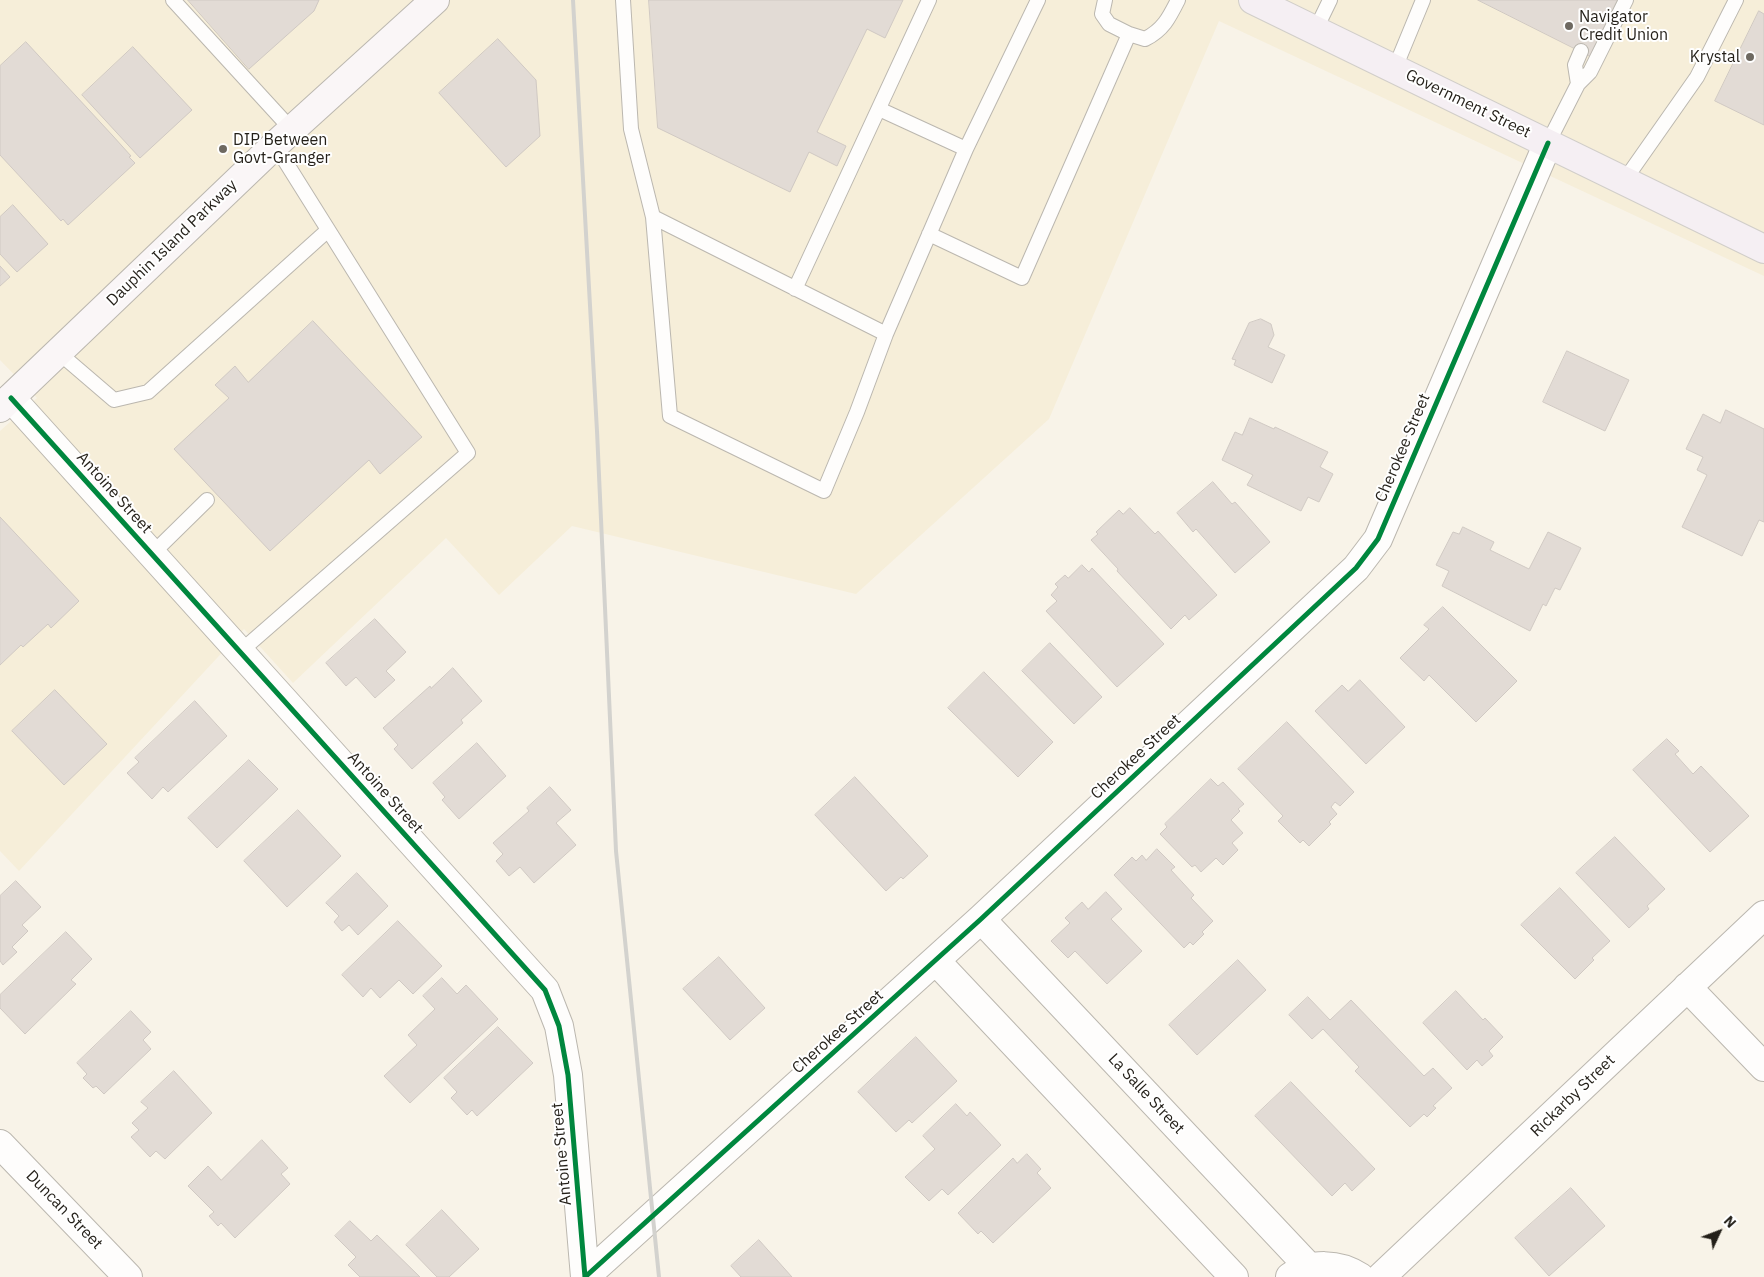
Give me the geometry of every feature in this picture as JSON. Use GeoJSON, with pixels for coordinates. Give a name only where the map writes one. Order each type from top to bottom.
{"type":"FeatureCollection","features":[{"type":"Feature","properties":{"kind":"main road","name":"Dauphin Island Parkway"},"geometry":{"type":"LineString","coordinates":[[5,403],[283,138],[435,0]]}},
{"type":"Feature","properties":{"kind":"main road","name":"Government Street"},"geometry":{"type":"LineString","coordinates":[[1254,0],[1764,249]]}},
{"type":"Feature","properties":{"kind":"street","name":"Cherokee Street"},"geometry":{"type":"LineString","coordinates":[[585,1277],[982,919],[1356,568],[1378,539],[1548,143]]}},
{"type":"Feature","properties":{"kind":"street","name":"Antoine Street"},"geometry":{"type":"LineString","coordinates":[[5,403],[152,554],[545,990],[559,1026],[568,1075],[585,1277]]}},
{"type":"Feature","properties":{"kind":"street","name":"Rickarby Street"},"geometry":{"type":"LineString","coordinates":[[1381,1277],[1764,914]]}},
{"type":"Feature","properties":{"kind":"street","name":"La Salle Street"},"geometry":{"type":"LineString","coordinates":[[982,919],[1300,1272]]}},
{"type":"Feature","properties":{"kind":"street"},"geometry":{"type":"LineString","coordinates":[[936,960],[1234,1277]]}},
{"type":"Feature","properties":{"kind":"street"},"geometry":{"type":"LineString","coordinates":[[1687,987],[1764,1067]]}},
{"type":"Feature","properties":{"kind":"street","name":"Duncan Street"},"geometry":{"type":"LineString","coordinates":[[0,1144],[128,1277]]}},
{"type":"Feature","properties":{"kind":"street"},"geometry":{"type":"LineString","coordinates":[[1300,1272],[1326,1266],[1343,1268],[1360,1277]]}},
{"type":"Feature","properties":{"kind":"lane"},"geometry":{"type":"LineString","coordinates":[[173,0],[283,138],[328,230],[468,453],[241,652]]}},
{"type":"Feature","properties":{"kind":"lane"},"geometry":{"type":"LineString","coordinates":[[624,0],[631,129],[653,217],[670,416],[824,491],[857,412],[886,334],[966,149],[1033,2]]}},
{"type":"Feature","properties":{"kind":"lane"},"geometry":{"type":"LineString","coordinates":[[795,289],[929,0]]}},
{"type":"Feature","properties":{"kind":"lane"},"geometry":{"type":"LineString","coordinates":[[1105,0],[1102,14],[1109,24],[1129,34],[1145,39],[1157,34],[1165,24],[1178,0]]}},
{"type":"Feature","properties":{"kind":"lane"},"geometry":{"type":"LineString","coordinates":[[1316,31],[1330,0]]}},
{"type":"Feature","properties":{"kind":"lane"},"geometry":{"type":"LineString","coordinates":[[1395,68],[1423,0]]}},
{"type":"Feature","properties":{"kind":"lane"},"geometry":{"type":"LineString","coordinates":[[1548,143],[1578,84],[1590,72],[1626,0]]}},
{"type":"Feature","properties":{"kind":"lane"},"geometry":{"type":"LineString","coordinates":[[1624,181],[1697,77],[1736,0]]}},
{"type":"Feature","properties":{"kind":"lane"},"geometry":{"type":"LineString","coordinates":[[929,234],[1022,278],[1129,34]]}},
{"type":"Feature","properties":{"kind":"lane"},"geometry":{"type":"LineString","coordinates":[[1578,84],[1575,65],[1581,52]]}},
{"type":"Feature","properties":{"kind":"lane"},"geometry":{"type":"LineString","coordinates":[[879,109],[966,149]]}},
{"type":"Feature","properties":{"kind":"lane"},"geometry":{"type":"LineString","coordinates":[[653,217],[886,334]]}},
{"type":"Feature","properties":{"kind":"lane"},"geometry":{"type":"LineString","coordinates":[[58,352],[114,400],[148,392],[328,230]]}},
{"type":"Feature","properties":{"kind":"lane"},"geometry":{"type":"LineString","coordinates":[[152,554],[206,500]]}},
{"type":"Feature","properties":{"kind":"shaded area"},"geometry":{"type":"Polygon","coordinates":[[[0,0],[1764,0],[1764,276],[1219,21],[1049,419],[856,594],[572,526],[499,595],[446,538],[293,683],[244,629],[19,871],[0,851],[0,431],[37,398],[0,360],[0,0]]]}},
{"type":"Feature","properties":{"kind":"building"},"geometry":{"type":"Polygon","coordinates":[[[188,0],[319,0],[314,11],[249,69],[188,0]]]}},
{"type":"Feature","properties":{"kind":"building"},"geometry":{"type":"Polygon","coordinates":[[[649,0],[903,0],[885,38],[867,29],[817,132],[846,146],[837,166],[809,152],[790,192],[658,128],[649,0]]]}},
{"type":"Feature","properties":{"kind":"building","name":"Navigator Credit Union"},"geometry":{"type":"Polygon","coordinates":[[[1478,0],[1621,0],[1592,57],[1478,0]]]}},
{"type":"Feature","properties":{"kind":"building","name":"Krystal"},"geometry":{"type":"Polygon","coordinates":[[[1759,11],[1764,14],[1764,125],[1715,101],[1759,11]]]}},
{"type":"Feature","properties":{"kind":"building"},"geometry":{"type":"Polygon","coordinates":[[[498,39],[536,80],[540,136],[506,167],[439,93],[498,39]]]}},
{"type":"Feature","properties":{"kind":"building"},"geometry":{"type":"Polygon","coordinates":[[[26,42],[113,136],[135,163],[68,225],[63,219],[61,221],[0,155],[0,66],[26,42]]]}},
{"type":"Feature","properties":{"kind":"building"},"geometry":{"type":"Polygon","coordinates":[[[133,47],[192,110],[140,158],[82,95],[133,47]]]}},
{"type":"Feature","properties":{"kind":"building"},"geometry":{"type":"Polygon","coordinates":[[[13,205],[48,244],[17,272],[0,254],[0,217],[13,205]]]}},
{"type":"Feature","properties":{"kind":"building"},"geometry":{"type":"Polygon","coordinates":[[[0,266],[10,277],[0,286],[0,266]]]}},
{"type":"Feature","properties":{"kind":"building"},"geometry":{"type":"Polygon","coordinates":[[[1261,319],[1271,324],[1274,335],[1268,347],[1285,355],[1272,383],[1234,365],[1236,360],[1232,359],[1249,323],[1261,319]]]}},
{"type":"Feature","properties":{"kind":"building"},"geometry":{"type":"Polygon","coordinates":[[[313,321],[422,437],[380,474],[369,460],[270,551],[174,449],[229,398],[215,385],[235,366],[248,382],[313,321]]]}},
{"type":"Feature","properties":{"kind":"building"},"geometry":{"type":"Polygon","coordinates":[[[1567,351],[1629,380],[1605,431],[1543,402],[1567,351]]]}},
{"type":"Feature","properties":{"kind":"building"},"geometry":{"type":"Polygon","coordinates":[[[1726,410],[1764,429],[1764,522],[1759,520],[1742,556],[1682,527],[1707,475],[1697,470],[1703,457],[1686,449],[1703,414],[1720,423],[1726,410]]]}},
{"type":"Feature","properties":{"kind":"building"},"geometry":{"type":"Polygon","coordinates":[[[1250,418],[1274,429],[1275,427],[1328,452],[1320,467],[1333,474],[1319,502],[1308,497],[1301,511],[1247,485],[1253,475],[1222,460],[1235,432],[1242,435],[1250,418]]]}},
{"type":"Feature","properties":{"kind":"building"},"geometry":{"type":"Polygon","coordinates":[[[1213,482],[1232,504],[1235,502],[1270,542],[1235,573],[1196,529],[1193,532],[1177,513],[1213,482]]]}},
{"type":"Feature","properties":{"kind":"building"},"geometry":{"type":"Polygon","coordinates":[[[1130,508],[1155,534],[1158,531],[1217,595],[1189,620],[1185,615],[1171,629],[1091,540],[1098,534],[1096,532],[1119,510],[1123,514],[1130,508]]]}},
{"type":"Feature","properties":{"kind":"building"},"geometry":{"type":"Polygon","coordinates":[[[0,517],[79,601],[51,628],[48,624],[23,647],[21,645],[0,665],[0,517]]]}},
{"type":"Feature","properties":{"kind":"building"},"geometry":{"type":"Polygon","coordinates":[[[1463,527],[1494,542],[1490,550],[1529,569],[1548,532],[1581,548],[1560,590],[1555,588],[1546,606],[1543,604],[1530,631],[1442,586],[1449,571],[1436,565],[1453,532],[1459,534],[1463,527]]]}},
{"type":"Feature","properties":{"kind":"building"},"geometry":{"type":"Polygon","coordinates":[[[1082,565],[1089,572],[1092,568],[1164,644],[1117,687],[1046,611],[1057,601],[1051,595],[1058,587],[1055,584],[1065,575],[1068,578],[1082,565]]]}},
{"type":"Feature","properties":{"kind":"building"},"geometry":{"type":"Polygon","coordinates":[[[1443,607],[1517,681],[1476,722],[1429,675],[1424,681],[1400,658],[1429,629],[1424,625],[1443,607]]]}},
{"type":"Feature","properties":{"kind":"building"},"geometry":{"type":"Polygon","coordinates":[[[375,619],[406,652],[386,671],[395,680],[375,698],[356,677],[346,686],[326,663],[375,619]]]}},
{"type":"Feature","properties":{"kind":"building"},"geometry":{"type":"Polygon","coordinates":[[[1050,643],[1102,697],[1074,724],[1022,671],[1050,643]]]}},
{"type":"Feature","properties":{"kind":"building"},"geometry":{"type":"Polygon","coordinates":[[[453,668],[482,701],[461,720],[463,723],[412,769],[394,749],[398,745],[383,728],[453,668]]]}},
{"type":"Feature","properties":{"kind":"building"},"geometry":{"type":"Polygon","coordinates":[[[984,672],[1053,742],[1018,777],[948,708],[984,672]]]}},
{"type":"Feature","properties":{"kind":"building"},"geometry":{"type":"Polygon","coordinates":[[[1360,680],[1405,727],[1366,764],[1315,711],[1342,685],[1348,691],[1360,680]]]}},
{"type":"Feature","properties":{"kind":"building"},"geometry":{"type":"Polygon","coordinates":[[[55,690],[107,744],[64,785],[12,731],[55,690]]]}},
{"type":"Feature","properties":{"kind":"building"},"geometry":{"type":"Polygon","coordinates":[[[195,701],[227,736],[168,792],[163,787],[152,799],[127,773],[139,762],[135,758],[195,701]]]}},
{"type":"Feature","properties":{"kind":"building"},"geometry":{"type":"Polygon","coordinates":[[[1287,722],[1354,792],[1340,806],[1335,802],[1331,807],[1337,814],[1329,822],[1331,824],[1309,846],[1303,840],[1300,843],[1278,821],[1283,816],[1238,769],[1287,722]]]}},
{"type":"Feature","properties":{"kind":"building"},"geometry":{"type":"Polygon","coordinates":[[[1667,739],[1679,751],[1675,754],[1693,774],[1701,766],[1749,816],[1710,852],[1633,770],[1667,739]]]}},
{"type":"Feature","properties":{"kind":"building"},"geometry":{"type":"Polygon","coordinates":[[[477,743],[506,776],[459,819],[442,800],[445,797],[433,783],[477,743]]]}},
{"type":"Feature","properties":{"kind":"building"},"geometry":{"type":"Polygon","coordinates":[[[249,760],[278,789],[217,848],[188,818],[249,760]]]}},
{"type":"Feature","properties":{"kind":"building"},"geometry":{"type":"Polygon","coordinates":[[[855,777],[928,856],[903,879],[901,877],[886,891],[815,815],[855,777]]]}},
{"type":"Feature","properties":{"kind":"building"},"geometry":{"type":"Polygon","coordinates":[[[1211,779],[1218,786],[1223,782],[1244,804],[1238,809],[1240,811],[1231,820],[1243,833],[1232,843],[1238,850],[1223,865],[1216,858],[1201,872],[1195,865],[1192,867],[1160,834],[1167,827],[1165,824],[1211,779]]]}},
{"type":"Feature","properties":{"kind":"building"},"geometry":{"type":"Polygon","coordinates":[[[550,787],[571,810],[556,823],[576,845],[534,883],[520,867],[509,876],[496,861],[503,854],[493,843],[529,811],[527,808],[550,787]]]}},
{"type":"Feature","properties":{"kind":"building"},"geometry":{"type":"Polygon","coordinates":[[[298,810],[341,856],[287,907],[244,861],[298,810]]]}},
{"type":"Feature","properties":{"kind":"building"},"geometry":{"type":"Polygon","coordinates":[[[1615,837],[1665,889],[1647,906],[1649,909],[1629,928],[1576,873],[1615,837]]]}},
{"type":"Feature","properties":{"kind":"building"},"geometry":{"type":"Polygon","coordinates":[[[1157,849],[1175,867],[1171,870],[1194,895],[1191,898],[1213,921],[1193,945],[1190,942],[1184,948],[1114,875],[1132,857],[1136,861],[1142,855],[1146,860],[1157,849]]]}},
{"type":"Feature","properties":{"kind":"building"},"geometry":{"type":"Polygon","coordinates":[[[357,873],[388,906],[358,935],[349,925],[342,931],[334,922],[339,916],[326,903],[357,873]]]}},
{"type":"Feature","properties":{"kind":"building"},"geometry":{"type":"Polygon","coordinates":[[[16,881],[41,907],[22,925],[28,931],[12,947],[17,952],[3,965],[0,961],[0,896],[16,881]]]}},
{"type":"Feature","properties":{"kind":"building"},"geometry":{"type":"Polygon","coordinates":[[[1560,888],[1610,941],[1592,958],[1594,960],[1575,979],[1521,925],[1560,888]]]}},
{"type":"Feature","properties":{"kind":"building"},"geometry":{"type":"Polygon","coordinates":[[[1106,892],[1122,909],[1111,919],[1142,951],[1107,984],[1075,951],[1068,958],[1051,941],[1070,923],[1065,918],[1082,902],[1088,909],[1106,892]]]}},
{"type":"Feature","properties":{"kind":"building"},"geometry":{"type":"Polygon","coordinates":[[[398,921],[442,966],[413,994],[399,980],[380,998],[371,988],[363,997],[342,975],[398,921]]]}},
{"type":"Feature","properties":{"kind":"building"},"geometry":{"type":"Polygon","coordinates":[[[66,932],[92,959],[71,980],[76,984],[25,1034],[0,1008],[0,995],[66,932]]]}},
{"type":"Feature","properties":{"kind":"building"},"geometry":{"type":"Polygon","coordinates":[[[719,957],[765,1008],[730,1040],[683,989],[719,957]]]}},
{"type":"Feature","properties":{"kind":"building"},"geometry":{"type":"Polygon","coordinates":[[[1238,960],[1266,990],[1197,1055],[1169,1025],[1238,960]]]}},
{"type":"Feature","properties":{"kind":"building"},"geometry":{"type":"Polygon","coordinates":[[[442,978],[457,994],[466,985],[498,1019],[410,1103],[384,1076],[417,1045],[408,1035],[435,1009],[423,996],[442,978]]]}},
{"type":"Feature","properties":{"kind":"building"},"geometry":{"type":"Polygon","coordinates":[[[1456,991],[1483,1020],[1485,1018],[1503,1037],[1489,1051],[1493,1056],[1482,1066],[1477,1060],[1467,1070],[1423,1023],[1456,991]]]}},
{"type":"Feature","properties":{"kind":"building"},"geometry":{"type":"Polygon","coordinates":[[[1308,997],[1330,1020],[1351,1000],[1424,1076],[1433,1068],[1452,1088],[1433,1106],[1436,1108],[1427,1117],[1424,1114],[1410,1127],[1355,1071],[1359,1067],[1323,1029],[1312,1039],[1289,1015],[1308,997]]]}},
{"type":"Feature","properties":{"kind":"building"},"geometry":{"type":"Polygon","coordinates":[[[131,1011],[151,1032],[143,1040],[151,1049],[104,1094],[96,1086],[93,1088],[83,1078],[87,1074],[77,1063],[131,1011]]]}},
{"type":"Feature","properties":{"kind":"building"},"geometry":{"type":"Polygon","coordinates":[[[498,1027],[533,1063],[477,1116],[472,1110],[467,1115],[451,1098],[457,1092],[444,1078],[498,1027]]]}},
{"type":"Feature","properties":{"kind":"building"},"geometry":{"type":"Polygon","coordinates":[[[916,1037],[957,1081],[912,1123],[909,1120],[896,1132],[858,1092],[916,1037]]]}},
{"type":"Feature","properties":{"kind":"building"},"geometry":{"type":"Polygon","coordinates":[[[174,1071],[212,1113],[165,1159],[156,1151],[150,1157],[131,1137],[139,1130],[132,1123],[148,1108],[141,1102],[174,1071]]]}},
{"type":"Feature","properties":{"kind":"building"},"geometry":{"type":"Polygon","coordinates":[[[1291,1082],[1375,1169],[1352,1191],[1345,1183],[1332,1196],[1255,1116],[1291,1082]]]}},
{"type":"Feature","properties":{"kind":"building"},"geometry":{"type":"Polygon","coordinates":[[[956,1104],[967,1116],[970,1112],[1001,1145],[948,1195],[942,1189],[929,1201],[905,1177],[935,1149],[923,1136],[956,1104]]]}},
{"type":"Feature","properties":{"kind":"building"},"geometry":{"type":"Polygon","coordinates":[[[262,1140],[288,1168],[281,1174],[290,1184],[235,1238],[221,1223],[218,1226],[209,1216],[214,1212],[188,1186],[208,1166],[221,1180],[262,1140]]]}},
{"type":"Feature","properties":{"kind":"building"},"geometry":{"type":"Polygon","coordinates":[[[1027,1154],[1041,1169],[1037,1173],[1051,1188],[993,1243],[981,1231],[978,1234],[958,1213],[1013,1158],[1017,1163],[1027,1154]]]}},
{"type":"Feature","properties":{"kind":"building"},"geometry":{"type":"Polygon","coordinates":[[[1571,1188],[1605,1226],[1549,1276],[1515,1238],[1571,1188]]]}},
{"type":"Feature","properties":{"kind":"building"},"geometry":{"type":"Polygon","coordinates":[[[442,1210],[479,1249],[449,1277],[437,1277],[406,1245],[442,1210]]]}},
{"type":"Feature","properties":{"kind":"building"},"geometry":{"type":"Polygon","coordinates":[[[350,1221],[371,1241],[377,1235],[420,1277],[360,1277],[348,1265],[356,1257],[335,1236],[350,1221]]]}},
{"type":"Feature","properties":{"kind":"building"},"geometry":{"type":"Polygon","coordinates":[[[759,1240],[792,1277],[741,1277],[731,1266],[759,1240]]]}},
{"type":"Feature","properties":{"kind":"railway"},"geometry":{"type":"LineString","coordinates":[[573,0],[597,431],[616,851],[659,1277]]}},
{"type":"Feature","properties":{"kind":"cycle path"},"geometry":{"type":"LineString","coordinates":[[585,1277],[981,919],[1356,568],[1378,539],[1548,143]]}},
{"type":"Feature","properties":{"kind":"cycle path"},"geometry":{"type":"LineString","coordinates":[[11,398],[545,990],[559,1026],[568,1075],[585,1277]]}},
{"type":"Feature","properties":{"kind":"place","name":"Navigator Credit Union"},"geometry":{"type":"Point","coordinates":[1569,26]}},
{"type":"Feature","properties":{"kind":"place","name":"Krystal"},"geometry":{"type":"Point","coordinates":[1750,57]}},
{"type":"Feature","properties":{"kind":"place","name":"DIP Between Govt-Granger"},"geometry":{"type":"Point","coordinates":[223,149]}}]}
